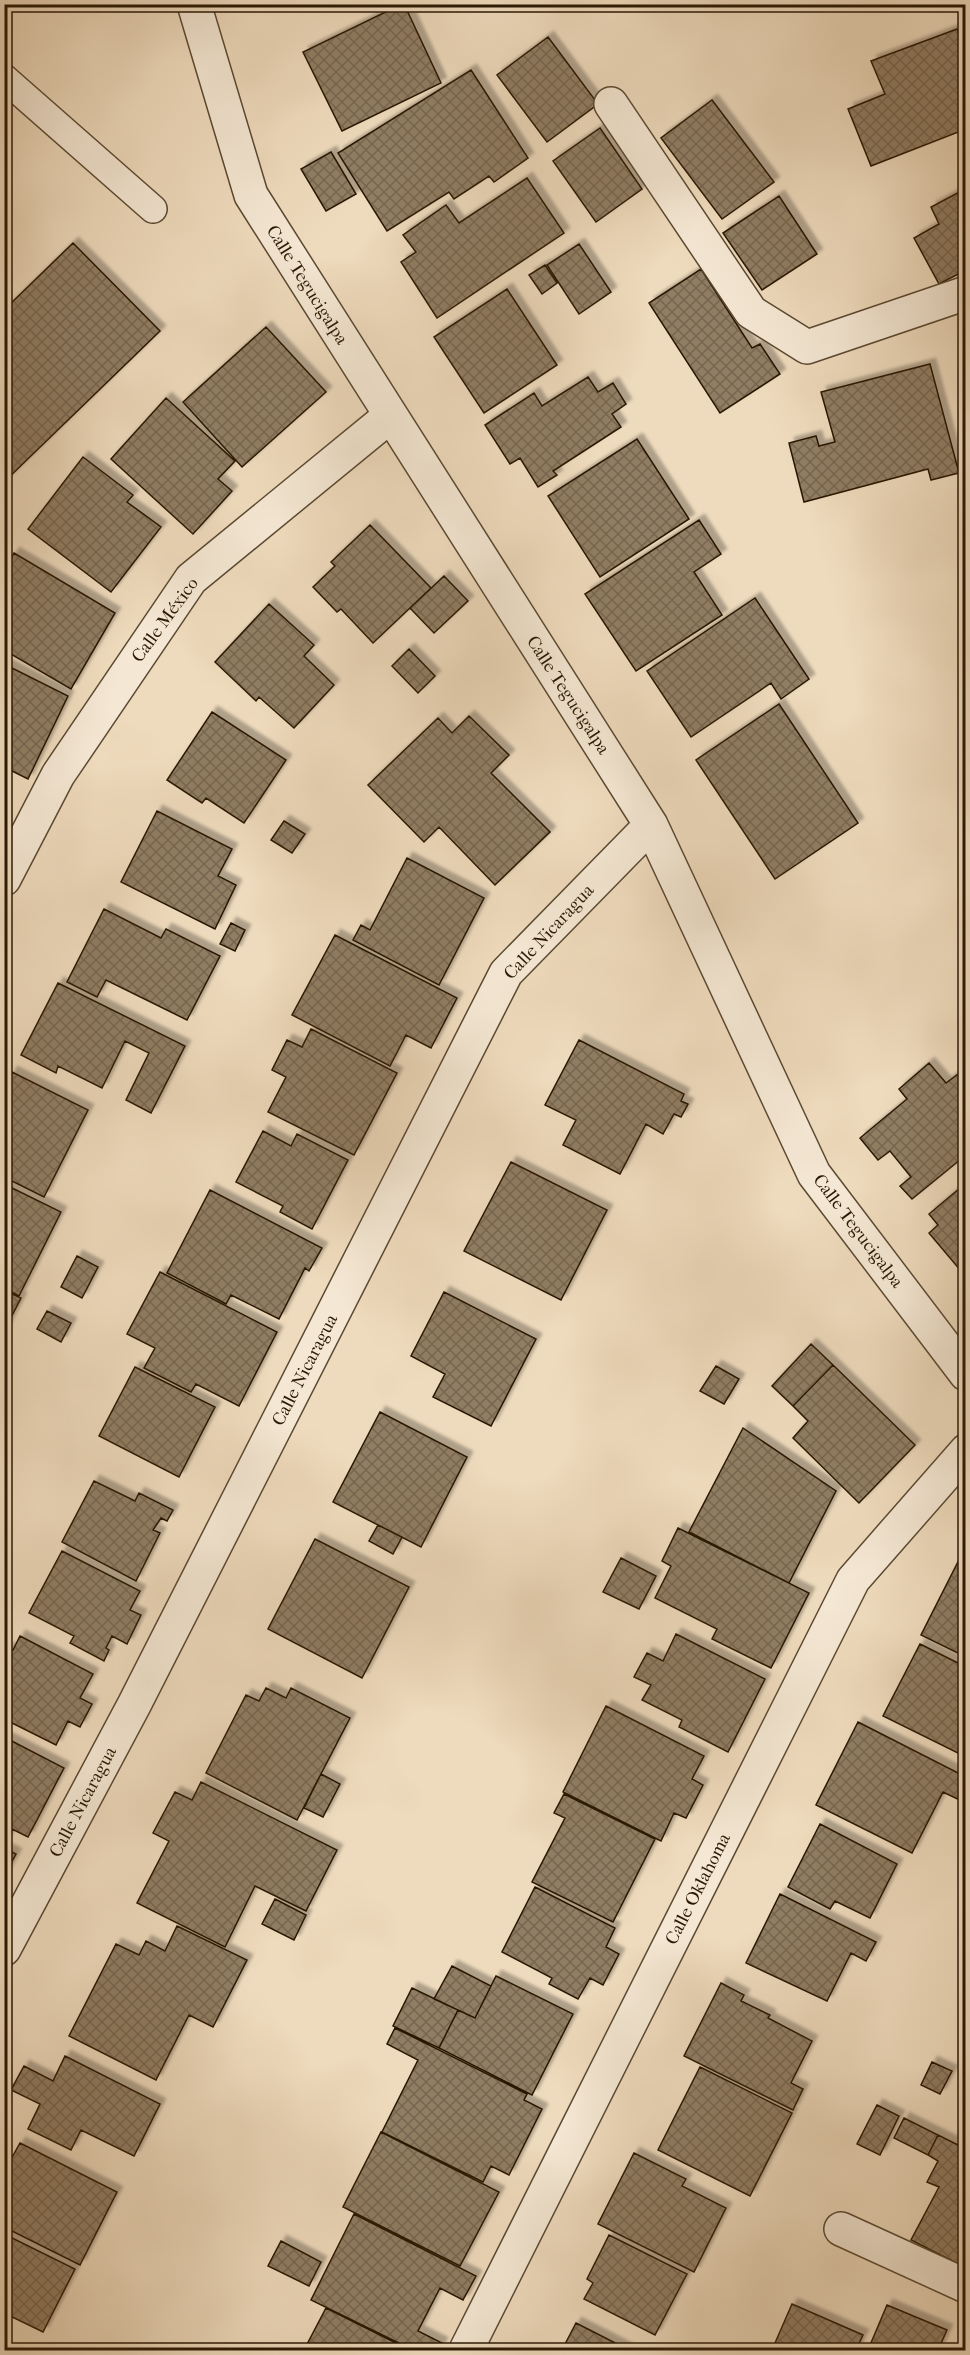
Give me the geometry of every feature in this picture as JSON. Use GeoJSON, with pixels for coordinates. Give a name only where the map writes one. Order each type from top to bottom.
{"type":"FeatureCollection","features":[{"type":"Feature","properties":{"kind":"street","name":"Calle Tegucigalpa"},"geometry":{"type":"LineString","coordinates":[[194,4],[251,195],[651,825],[814,1174],[966,1374]]}},
{"type":"Feature","properties":{"kind":"street"},"geometry":{"type":"LineString","coordinates":[[611,104],[751,312],[807,347],[966,293]]}},
{"type":"Feature","properties":{"kind":"street","name":"Calle México"},"geometry":{"type":"LineString","coordinates":[[4,879],[58,775],[191,579],[390,416]]}},
{"type":"Feature","properties":{"kind":"street","name":"Calle Nicaragua"},"geometry":{"type":"LineString","coordinates":[[4,1949],[134,1705],[506,972],[651,825]]}},
{"type":"Feature","properties":{"kind":"street","name":"Calle Oklahoma"},"geometry":{"type":"LineString","coordinates":[[466,2350],[854,1580],[966,1451]]}},
{"type":"Feature","properties":{"kind":"street"},"geometry":{"type":"LineString","coordinates":[[841,2229],[966,2286]]}},
{"type":"Feature","properties":{"kind":"lane"},"geometry":{"type":"LineString","coordinates":[[4,78],[153,209]]}},
{"type":"Feature","properties":{"kind":"building"},"geometry":{"type":"Polygon","coordinates":[[[402,4],[441,83],[342,131],[303,52],[402,4]]]}},
{"type":"Feature","properties":{"kind":"building"},"geometry":{"type":"Polygon","coordinates":[[[957,29],[966,51],[966,129],[871,166],[848,109],[885,94],[871,61],[957,29]]]}},
{"type":"Feature","properties":{"kind":"building"},"geometry":{"type":"Polygon","coordinates":[[[548,37],[598,104],[547,142],[497,75],[548,37]]]}},
{"type":"Feature","properties":{"kind":"building"},"geometry":{"type":"Polygon","coordinates":[[[471,70],[528,158],[494,182],[489,176],[454,199],[449,192],[387,231],[338,153],[471,70]]]}},
{"type":"Feature","properties":{"kind":"building"},"geometry":{"type":"Polygon","coordinates":[[[712,100],[774,182],[722,219],[661,138],[712,100]]]}},
{"type":"Feature","properties":{"kind":"building"},"geometry":{"type":"Polygon","coordinates":[[[600,128],[642,189],[596,222],[553,161],[600,128]]]}},
{"type":"Feature","properties":{"kind":"building"},"geometry":{"type":"Polygon","coordinates":[[[331,152],[356,194],[326,211],[301,169],[331,152]]]}},
{"type":"Feature","properties":{"kind":"building"},"geometry":{"type":"Polygon","coordinates":[[[527,178],[564,233],[437,318],[401,262],[416,252],[403,235],[446,205],[459,223],[527,178]]]}},
{"type":"Feature","properties":{"kind":"building"},"geometry":{"type":"Polygon","coordinates":[[[965,189],[966,270],[939,284],[914,238],[939,224],[931,207],[965,189]]]}},
{"type":"Feature","properties":{"kind":"building"},"geometry":{"type":"Polygon","coordinates":[[[779,196],[817,254],[762,290],[723,233],[779,196]]]}},
{"type":"Feature","properties":{"kind":"building"},"geometry":{"type":"Polygon","coordinates":[[[73,243],[160,331],[4,482],[4,310],[73,243]]]}},
{"type":"Feature","properties":{"kind":"building"},"geometry":{"type":"Polygon","coordinates":[[[579,244],[611,292],[579,314],[547,265],[579,244]]]}},
{"type":"Feature","properties":{"kind":"building"},"geometry":{"type":"Polygon","coordinates":[[[545,265],[557,283],[542,294],[529,275],[545,265]]]}},
{"type":"Feature","properties":{"kind":"building"},"geometry":{"type":"Polygon","coordinates":[[[701,269],[752,348],[760,344],[780,374],[720,413],[649,303],[701,269]]]}},
{"type":"Feature","properties":{"kind":"building"},"geometry":{"type":"Polygon","coordinates":[[[507,289],[557,365],[484,413],[434,337],[507,289]]]}},
{"type":"Feature","properties":{"kind":"building"},"geometry":{"type":"Polygon","coordinates":[[[266,327],[326,392],[242,467],[183,402],[266,327]]]}},
{"type":"Feature","properties":{"kind":"building"},"geometry":{"type":"Polygon","coordinates":[[[930,364],[959,473],[931,480],[928,469],[804,502],[789,443],[816,436],[819,446],[835,442],[821,392],[930,364]]]}},
{"type":"Feature","properties":{"kind":"building"},"geometry":{"type":"Polygon","coordinates":[[[588,377],[598,392],[613,383],[626,404],[612,414],[621,427],[553,471],[557,475],[538,487],[520,458],[510,464],[485,425],[534,393],[542,406],[588,377]]]}},
{"type":"Feature","properties":{"kind":"building"},"geometry":{"type":"Polygon","coordinates":[[[166,398],[235,461],[218,479],[232,491],[193,534],[111,459],[166,398]]]}},
{"type":"Feature","properties":{"kind":"building"},"geometry":{"type":"Polygon","coordinates":[[[637,439],[689,519],[600,577],[548,496],[637,439]]]}},
{"type":"Feature","properties":{"kind":"building"},"geometry":{"type":"Polygon","coordinates":[[[83,457],[133,495],[127,502],[161,527],[111,592],[28,529],[83,457]]]}},
{"type":"Feature","properties":{"kind":"building"},"geometry":{"type":"Polygon","coordinates":[[[699,520],[721,554],[694,572],[722,615],[636,671],[585,594],[699,520]]]}},
{"type":"Feature","properties":{"kind":"building"},"geometry":{"type":"Polygon","coordinates":[[[370,525],[431,588],[373,643],[341,609],[337,612],[313,587],[335,566],[331,562],[370,525]]]}},
{"type":"Feature","properties":{"kind":"building"},"geometry":{"type":"Polygon","coordinates":[[[14,553],[115,613],[71,689],[4,650],[4,570],[14,553]]]}},
{"type":"Feature","properties":{"kind":"building"},"geometry":{"type":"Polygon","coordinates":[[[444,576],[468,601],[434,633],[410,608],[444,576]]]}},
{"type":"Feature","properties":{"kind":"building"},"geometry":{"type":"Polygon","coordinates":[[[755,598],[809,679],[781,699],[771,683],[691,737],[647,671],[755,598]]]}},
{"type":"Feature","properties":{"kind":"building"},"geometry":{"type":"Polygon","coordinates":[[[269,604],[314,645],[304,656],[334,685],[294,728],[259,697],[256,701],[215,662],[269,604]]]}},
{"type":"Feature","properties":{"kind":"building"},"geometry":{"type":"Polygon","coordinates":[[[409,649],[435,676],[418,693],[392,666],[409,649]]]}},
{"type":"Feature","properties":{"kind":"building"},"geometry":{"type":"Polygon","coordinates":[[[4,664],[68,696],[28,779],[4,767],[4,664]]]}},
{"type":"Feature","properties":{"kind":"building"},"geometry":{"type":"Polygon","coordinates":[[[779,704],[858,823],[775,879],[696,760],[779,704]]]}},
{"type":"Feature","properties":{"kind":"building"},"geometry":{"type":"Polygon","coordinates":[[[212,712],[286,760],[244,823],[206,798],[202,803],[167,780],[212,712]]]}},
{"type":"Feature","properties":{"kind":"building"},"geometry":{"type":"Polygon","coordinates":[[[469,716],[509,755],[491,773],[550,832],[495,885],[439,827],[424,842],[368,785],[438,718],[452,733],[469,716]]]}},
{"type":"Feature","properties":{"kind":"building"},"geometry":{"type":"Polygon","coordinates":[[[157,811],[232,849],[218,876],[236,885],[215,929],[121,882],[157,811]]]}},
{"type":"Feature","properties":{"kind":"building"},"geometry":{"type":"Polygon","coordinates":[[[284,821],[305,834],[292,853],[271,840],[284,821]]]}},
{"type":"Feature","properties":{"kind":"building"},"geometry":{"type":"Polygon","coordinates":[[[407,858],[484,898],[439,985],[353,940],[361,925],[370,930],[407,858]]]}},
{"type":"Feature","properties":{"kind":"building"},"geometry":{"type":"Polygon","coordinates":[[[104,909],[161,938],[166,929],[220,956],[187,1020],[106,980],[97,997],[67,982],[104,909]]]}},
{"type":"Feature","properties":{"kind":"building"},"geometry":{"type":"Polygon","coordinates":[[[231,923],[245,930],[235,951],[220,944],[231,923]]]}},
{"type":"Feature","properties":{"kind":"building"},"geometry":{"type":"Polygon","coordinates":[[[335,935],[457,998],[431,1048],[406,1035],[390,1066],[292,1015],[335,935]]]}},
{"type":"Feature","properties":{"kind":"building"},"geometry":{"type":"Polygon","coordinates":[[[58,983],[185,1046],[151,1113],[126,1100],[149,1053],[125,1041],[102,1088],[58,1066],[56,1073],[21,1055],[58,983]]]}},
{"type":"Feature","properties":{"kind":"building"},"geometry":{"type":"Polygon","coordinates":[[[311,1029],[397,1073],[354,1155],[268,1112],[286,1077],[272,1070],[287,1040],[302,1047],[311,1029]]]}},
{"type":"Feature","properties":{"kind":"building"},"geometry":{"type":"Polygon","coordinates":[[[579,1040],[684,1094],[681,1101],[688,1104],[681,1117],[674,1114],[663,1134],[646,1124],[620,1174],[563,1145],[576,1120],[545,1105],[579,1040]]]}},
{"type":"Feature","properties":{"kind":"building"},"geometry":{"type":"Polygon","coordinates":[[[929,1063],[946,1083],[966,1068],[966,1155],[912,1199],[900,1186],[911,1177],[890,1151],[878,1160],[860,1138],[907,1099],[899,1089],[929,1063]]]}},
{"type":"Feature","properties":{"kind":"building"},"geometry":{"type":"Polygon","coordinates":[[[12,1072],[88,1110],[44,1197],[4,1177],[4,1087],[12,1072]]]}},
{"type":"Feature","properties":{"kind":"building"},"geometry":{"type":"Polygon","coordinates":[[[263,1131],[291,1146],[297,1134],[348,1160],[312,1229],[280,1212],[283,1206],[236,1182],[263,1131]]]}},
{"type":"Feature","properties":{"kind":"building"},"geometry":{"type":"Polygon","coordinates":[[[511,1162],[607,1210],[561,1300],[464,1251],[511,1162]]]}},
{"type":"Feature","properties":{"kind":"building"},"geometry":{"type":"Polygon","coordinates":[[[966,1183],[966,1277],[929,1233],[938,1225],[929,1214],[966,1183]]]}},
{"type":"Feature","properties":{"kind":"building"},"geometry":{"type":"Polygon","coordinates":[[[4,1184],[61,1212],[19,1296],[4,1288],[4,1184]]]}},
{"type":"Feature","properties":{"kind":"building"},"geometry":{"type":"Polygon","coordinates":[[[210,1190],[322,1248],[309,1271],[305,1268],[279,1319],[231,1295],[226,1304],[167,1273],[210,1190]]]}},
{"type":"Feature","properties":{"kind":"building"},"geometry":{"type":"Polygon","coordinates":[[[77,1256],[98,1267],[82,1298],[61,1287],[77,1256]]]}},
{"type":"Feature","properties":{"kind":"building"},"geometry":{"type":"Polygon","coordinates":[[[160,1272],[277,1332],[239,1406],[196,1384],[191,1392],[144,1368],[155,1348],[127,1334],[160,1272]]]}},
{"type":"Feature","properties":{"kind":"building"},"geometry":{"type":"Polygon","coordinates":[[[4,1290],[21,1298],[4,1331],[4,1290]]]}},
{"type":"Feature","properties":{"kind":"building"},"geometry":{"type":"Polygon","coordinates":[[[444,1292],[536,1339],[491,1426],[433,1397],[445,1374],[411,1356],[444,1292]]]}},
{"type":"Feature","properties":{"kind":"building"},"geometry":{"type":"Polygon","coordinates":[[[47,1311],[71,1323],[61,1342],[37,1329],[47,1311]]]}},
{"type":"Feature","properties":{"kind":"building"},"geometry":{"type":"Polygon","coordinates":[[[811,1344],[833,1365],[793,1406],[772,1386],[811,1344]]]}},
{"type":"Feature","properties":{"kind":"building"},"geometry":{"type":"Polygon","coordinates":[[[833,1365],[915,1445],[859,1503],[793,1438],[808,1421],[793,1406],[833,1365]]]}},
{"type":"Feature","properties":{"kind":"building"},"geometry":{"type":"Polygon","coordinates":[[[716,1366],[739,1379],[724,1404],[700,1391],[716,1366]]]}},
{"type":"Feature","properties":{"kind":"building"},"geometry":{"type":"Polygon","coordinates":[[[135,1367],[215,1407],[179,1477],[99,1436],[135,1367]]]}},
{"type":"Feature","properties":{"kind":"building"},"geometry":{"type":"Polygon","coordinates":[[[380,1412],[467,1457],[421,1547],[333,1502],[380,1412]]]}},
{"type":"Feature","properties":{"kind":"building"},"geometry":{"type":"Polygon","coordinates":[[[743,1428],[836,1491],[789,1583],[689,1532],[743,1428]]]}},
{"type":"Feature","properties":{"kind":"building"},"geometry":{"type":"Polygon","coordinates":[[[94,1481],[135,1501],[139,1493],[173,1510],[167,1521],[161,1518],[153,1530],[160,1533],[136,1581],[62,1542],[94,1481]]]}},
{"type":"Feature","properties":{"kind":"building"},"geometry":{"type":"Polygon","coordinates":[[[378,1525],[402,1537],[393,1554],[369,1541],[378,1525]]]}},
{"type":"Feature","properties":{"kind":"building"},"geometry":{"type":"Polygon","coordinates":[[[678,1528],[809,1593],[771,1668],[712,1639],[717,1629],[655,1598],[671,1566],[662,1561],[678,1528]]]}},
{"type":"Feature","properties":{"kind":"building"},"geometry":{"type":"Polygon","coordinates":[[[315,1539],[409,1587],[362,1678],[268,1629],[315,1539]]]}},
{"type":"Feature","properties":{"kind":"building"},"geometry":{"type":"Polygon","coordinates":[[[62,1551],[140,1591],[130,1610],[141,1615],[127,1644],[112,1636],[106,1648],[109,1650],[104,1661],[70,1643],[74,1636],[29,1613],[62,1551]]]}},
{"type":"Feature","properties":{"kind":"building"},"geometry":{"type":"Polygon","coordinates":[[[963,1552],[966,1553],[966,1657],[921,1635],[963,1552]]]}},
{"type":"Feature","properties":{"kind":"building"},"geometry":{"type":"Polygon","coordinates":[[[621,1558],[656,1576],[639,1609],[603,1592],[621,1558]]]}},
{"type":"Feature","properties":{"kind":"building"},"geometry":{"type":"Polygon","coordinates":[[[676,1634],[765,1679],[728,1752],[679,1727],[682,1720],[642,1700],[651,1685],[634,1677],[647,1653],[663,1661],[676,1634]]]}},
{"type":"Feature","properties":{"kind":"building"},"geometry":{"type":"Polygon","coordinates":[[[20,1636],[93,1674],[80,1698],[92,1704],[80,1727],[68,1721],[56,1745],[4,1719],[4,1656],[9,1648],[13,1650],[20,1636]]]}},
{"type":"Feature","properties":{"kind":"building"},"geometry":{"type":"Polygon","coordinates":[[[920,1644],[966,1667],[966,1744],[960,1754],[883,1716],[920,1644]]]}},
{"type":"Feature","properties":{"kind":"building"},"geometry":{"type":"Polygon","coordinates":[[[266,1688],[286,1698],[291,1688],[350,1718],[297,1820],[206,1773],[246,1695],[259,1701],[266,1688]]]}},
{"type":"Feature","properties":{"kind":"building"},"geometry":{"type":"Polygon","coordinates":[[[606,1706],[704,1756],[692,1779],[703,1785],[686,1818],[674,1813],[661,1841],[563,1792],[606,1706]]]}},
{"type":"Feature","properties":{"kind":"building"},"geometry":{"type":"Polygon","coordinates":[[[858,1722],[966,1777],[966,1803],[943,1792],[912,1853],[816,1805],[858,1722]]]}},
{"type":"Feature","properties":{"kind":"building"},"geometry":{"type":"Polygon","coordinates":[[[4,1737],[64,1768],[28,1837],[12,1829],[6,1840],[4,1839],[4,1737]]]}},
{"type":"Feature","properties":{"kind":"building"},"geometry":{"type":"Polygon","coordinates":[[[321,1774],[340,1784],[323,1817],[304,1808],[321,1774]]]}},
{"type":"Feature","properties":{"kind":"building"},"geometry":{"type":"Polygon","coordinates":[[[201,1782],[337,1850],[306,1911],[255,1886],[225,1947],[137,1903],[169,1841],[153,1833],[175,1792],[192,1800],[201,1782]]]}},
{"type":"Feature","properties":{"kind":"building"},"geometry":{"type":"Polygon","coordinates":[[[564,1794],[655,1839],[613,1922],[532,1882],[565,1818],[554,1813],[564,1794]]]}},
{"type":"Feature","properties":{"kind":"building"},"geometry":{"type":"Polygon","coordinates":[[[820,1824],[897,1864],[870,1918],[835,1901],[830,1909],[788,1887],[820,1824]]]}},
{"type":"Feature","properties":{"kind":"building"},"geometry":{"type":"Polygon","coordinates":[[[4,1848],[16,1854],[4,1876],[4,1848]]]}},
{"type":"Feature","properties":{"kind":"building"},"geometry":{"type":"Polygon","coordinates":[[[535,1887],[615,1928],[606,1947],[619,1954],[603,1985],[590,1978],[578,1999],[549,1984],[552,1978],[502,1952],[535,1887]]]}},
{"type":"Feature","properties":{"kind":"building"},"geometry":{"type":"Polygon","coordinates":[[[780,1894],[876,1942],[866,1961],[851,1953],[827,2001],[746,1963],[780,1894]]]}},
{"type":"Feature","properties":{"kind":"building"},"geometry":{"type":"Polygon","coordinates":[[[275,1899],[306,1915],[294,1940],[262,1924],[275,1899]]]}},
{"type":"Feature","properties":{"kind":"building"},"geometry":{"type":"Polygon","coordinates":[[[177,1926],[247,1960],[213,2027],[189,2015],[156,2080],[69,2036],[116,1944],[139,1955],[146,1941],[165,1951],[177,1926]]]}},
{"type":"Feature","properties":{"kind":"building"},"geometry":{"type":"Polygon","coordinates":[[[452,1966],[491,1986],[475,2018],[434,1999],[452,1966]]]}},
{"type":"Feature","properties":{"kind":"building"},"geometry":{"type":"Polygon","coordinates":[[[496,1976],[573,2014],[532,2095],[439,2048],[458,2010],[475,2018],[496,1976]]]}},
{"type":"Feature","properties":{"kind":"building"},"geometry":{"type":"Polygon","coordinates":[[[721,1983],[744,1995],[741,2001],[770,2015],[768,2018],[812,2041],[791,2083],[803,2089],[793,2110],[684,2056],[721,1983]]]}},
{"type":"Feature","properties":{"kind":"building"},"geometry":{"type":"Polygon","coordinates":[[[412,1988],[458,2010],[439,2048],[393,2026],[412,1988]]]}},
{"type":"Feature","properties":{"kind":"building"},"geometry":{"type":"Polygon","coordinates":[[[395,2028],[527,2094],[524,2100],[542,2109],[509,2175],[491,2166],[483,2182],[382,2132],[418,2060],[387,2044],[395,2028]]]}},
{"type":"Feature","properties":{"kind":"building"},"geometry":{"type":"Polygon","coordinates":[[[65,2056],[160,2104],[134,2156],[81,2130],[71,2150],[28,2129],[40,2104],[11,2090],[24,2066],[53,2081],[65,2056]]]}},
{"type":"Feature","properties":{"kind":"building"},"geometry":{"type":"Polygon","coordinates":[[[932,2062],[952,2071],[940,2094],[921,2085],[932,2062]]]}},
{"type":"Feature","properties":{"kind":"building"},"geometry":{"type":"Polygon","coordinates":[[[700,2067],[792,2113],[750,2196],[658,2150],[700,2067]]]}},
{"type":"Feature","properties":{"kind":"building"},"geometry":{"type":"Polygon","coordinates":[[[877,2105],[899,2116],[880,2155],[857,2144],[877,2105]]]}},
{"type":"Feature","properties":{"kind":"building"},"geometry":{"type":"Polygon","coordinates":[[[904,2118],[938,2135],[928,2155],[894,2138],[904,2118]]]}},
{"type":"Feature","properties":{"kind":"building"},"geometry":{"type":"Polygon","coordinates":[[[381,2132],[499,2192],[460,2266],[343,2207],[381,2132]]]}},
{"type":"Feature","properties":{"kind":"building"},"geometry":{"type":"Polygon","coordinates":[[[938,2135],[966,2149],[966,2268],[911,2240],[939,2187],[927,2182],[938,2161],[928,2155],[938,2135]]]}},
{"type":"Feature","properties":{"kind":"building"},"geometry":{"type":"Polygon","coordinates":[[[20,2143],[117,2192],[80,2265],[4,2227],[4,2172],[20,2143]]]}},
{"type":"Feature","properties":{"kind":"building"},"geometry":{"type":"Polygon","coordinates":[[[634,2153],[686,2179],[682,2186],[726,2208],[694,2272],[598,2224],[634,2153]]]}},
{"type":"Feature","properties":{"kind":"building"},"geometry":{"type":"Polygon","coordinates":[[[354,2214],[476,2276],[463,2300],[440,2288],[418,2331],[442,2343],[438,2350],[413,2350],[311,2300],[354,2214]]]}},
{"type":"Feature","properties":{"kind":"building"},"geometry":{"type":"Polygon","coordinates":[[[4,2234],[75,2269],[43,2332],[4,2313],[4,2234]]]}},
{"type":"Feature","properties":{"kind":"building"},"geometry":{"type":"Polygon","coordinates":[[[609,2235],[687,2274],[655,2335],[584,2299],[593,2283],[587,2279],[609,2235]]]}},
{"type":"Feature","properties":{"kind":"building"},"geometry":{"type":"Polygon","coordinates":[[[281,2241],[321,2262],[309,2286],[268,2266],[281,2241]]]}},
{"type":"Feature","properties":{"kind":"building"},"geometry":{"type":"Polygon","coordinates":[[[792,2304],[863,2335],[856,2350],[772,2350],[792,2304]]]}},
{"type":"Feature","properties":{"kind":"building"},"geometry":{"type":"Polygon","coordinates":[[[887,2305],[947,2330],[938,2350],[868,2350],[887,2305]]]}},
{"type":"Feature","properties":{"kind":"building"},"geometry":{"type":"Polygon","coordinates":[[[326,2308],[404,2347],[402,2350],[304,2350],[326,2308]]]}},
{"type":"Feature","properties":{"kind":"building"},"geometry":{"type":"Polygon","coordinates":[[[576,2323],[629,2350],[562,2350],[576,2323]]]}}]}
